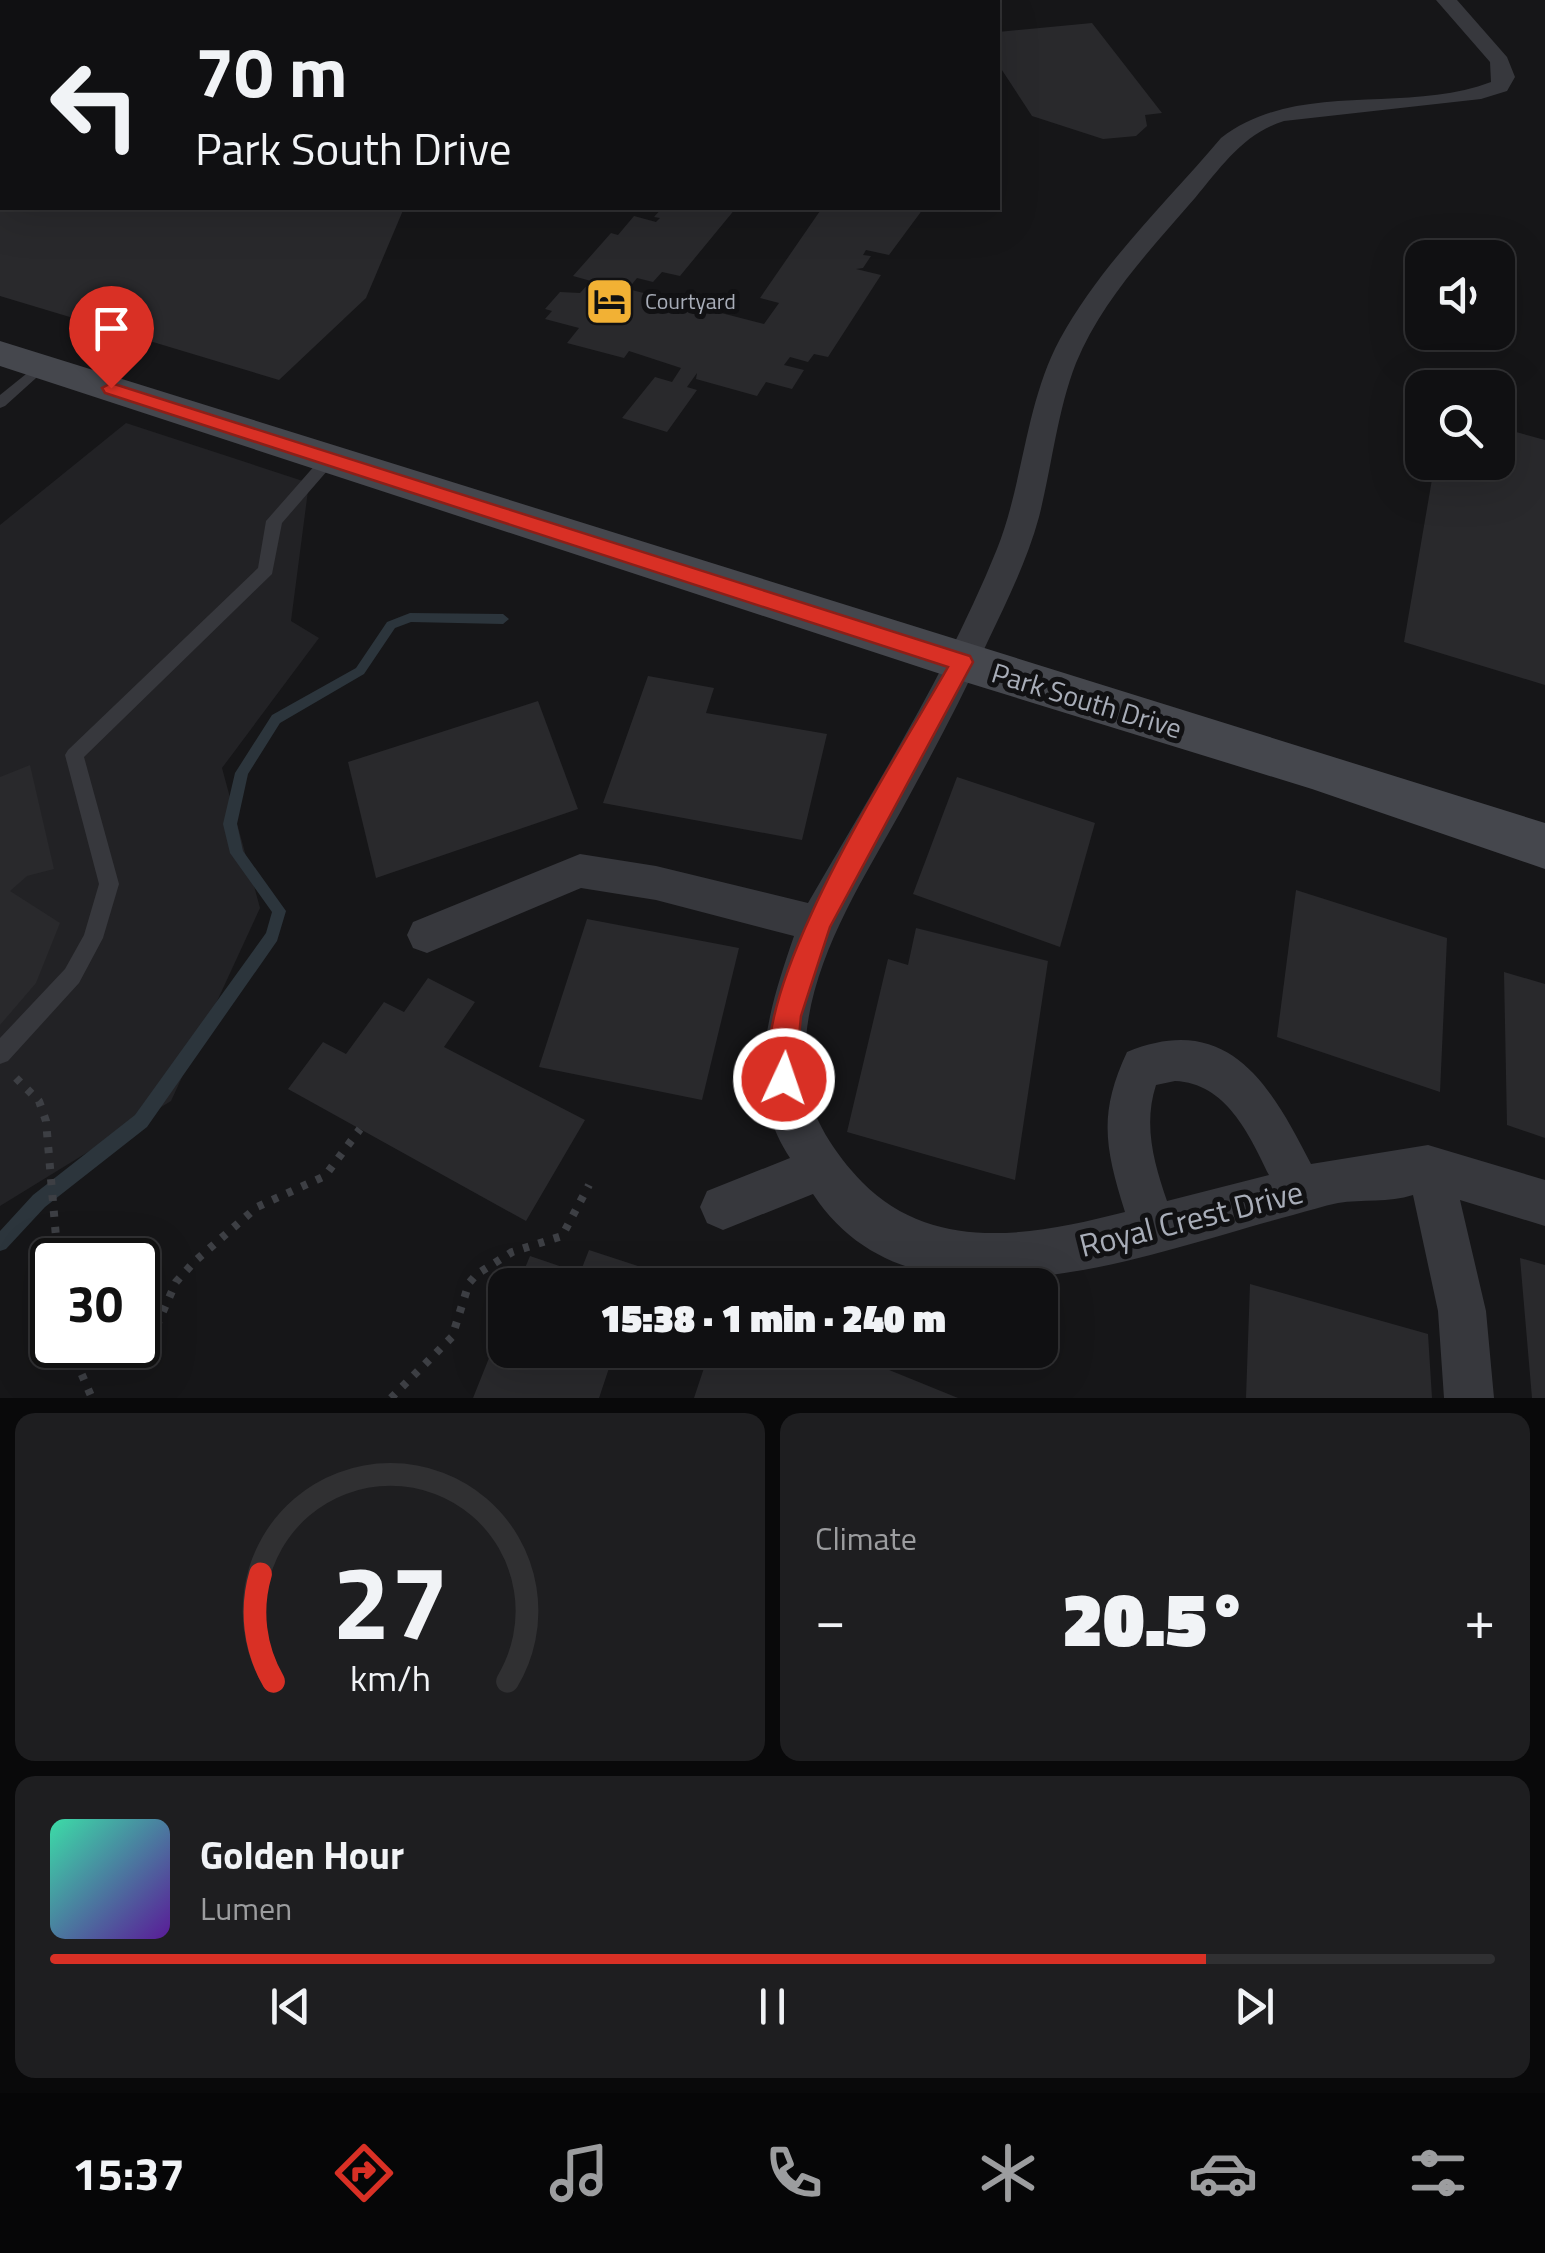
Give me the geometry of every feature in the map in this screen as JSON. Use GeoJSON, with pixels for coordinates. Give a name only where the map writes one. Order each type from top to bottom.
{"type":"FeatureCollection","features":[{"type":"Feature","properties":{"kind":"street","name":"Royal Crest Drive"},"geometry":{"type":"LineString","coordinates":[[1446,0],[1500,61],[1504,76],[1499,86],[1481,93],[1282,114],[1253,124],[1229,143],[1107,289],[1062,364],[1019,532],[962,662],[818,924],[787,1016],[784,1079],[798,1132],[822,1168],[868,1221],[919,1248],[971,1258],[1055,1252],[1300,1190],[1428,1168],[1545,1202]]}},
{"type":"Feature","properties":{"kind":"street","name":"Park South Drive"},"geometry":{"type":"LineString","coordinates":[[20,360],[962,662],[1312,768],[1545,846]]}},
{"type":"Feature","properties":{"kind":"street"},"geometry":{"type":"LineString","coordinates":[[426,935],[580,871],[656,883],[818,924]]}},
{"type":"Feature","properties":{"kind":"street"},"geometry":{"type":"LineString","coordinates":[[1153,1228],[1125,1137],[1128,1092],[1142,1067],[1181,1060],[1222,1071],[1257,1107],[1300,1190]]}},
{"type":"Feature","properties":{"kind":"street"},"geometry":{"type":"LineString","coordinates":[[723,1207],[822,1168]]}},
{"type":"Feature","properties":{"kind":"street"},"geometry":{"type":"LineString","coordinates":[[1428,1168],[1444,1220],[1469,1369],[1469,1398]]}},
{"type":"Feature","properties":{"kind":"lane"},"geometry":{"type":"LineString","coordinates":[[0,403],[20,360]]}},
{"type":"Feature","properties":{"kind":"lane"},"geometry":{"type":"LineString","coordinates":[[0,1054],[72,976],[93,938],[110,884],[74,755],[266,570],[274,520],[330,459]]}},
{"type":"Feature","properties":{"kind":"path"},"geometry":{"type":"LineString","coordinates":[[0,1066],[39,1101],[46,1121],[55,1238]]}},
{"type":"Feature","properties":{"kind":"path"},"geometry":{"type":"LineString","coordinates":[[160,1318],[176,1282],[196,1261],[257,1207],[325,1176],[360,1129]]}},
{"type":"Feature","properties":{"kind":"path"},"geometry":{"type":"LineString","coordinates":[[391,1398],[452,1337],[469,1283],[512,1252],[562,1236],[588,1184]]}},
{"type":"Feature","properties":{"kind":"path"},"geometry":{"type":"LineString","coordinates":[[78,1368],[92,1398]]}},
{"type":"Feature","properties":{"kind":"shaded area"},"geometry":{"type":"Polygon","coordinates":[[[126,423],[309,483],[291,621],[319,638],[222,768],[260,908],[171,1101],[0,1206],[0,525],[126,423]]]}},
{"type":"Feature","properties":{"kind":"building"},"geometry":{"type":"Polygon","coordinates":[[[1092,23],[1162,113],[1145,115],[1147,126],[1136,136],[1103,139],[1032,116],[1000,67],[1000,32],[1092,23]]]}},
{"type":"Feature","properties":{"kind":"building"},"geometry":{"type":"Polygon","coordinates":[[[0,210],[403,210],[366,298],[279,380],[0,296],[0,210]]]}},
{"type":"Feature","properties":{"kind":"building","name":"Courtyard"},"geometry":{"type":"Polygon","coordinates":[[[660,210],[734,210],[680,276],[662,272],[653,282],[637,278],[628,289],[764,324],[779,303],[760,298],[821,210],[922,210],[889,255],[866,250],[863,255],[871,256],[863,268],[856,269],[881,275],[828,357],[814,354],[808,362],[790,357],[784,365],[804,370],[792,389],[766,382],[757,396],[696,379],[697,373],[687,387],[697,390],[667,432],[622,418],[655,377],[672,382],[681,368],[629,351],[624,358],[567,343],[579,328],[545,319],[552,311],[545,309],[560,292],[580,293],[591,281],[573,276],[611,233],[618,235],[634,216],[656,222],[660,218],[654,217],[660,210]]]}},
{"type":"Feature","properties":{"kind":"building"},"geometry":{"type":"Polygon","coordinates":[[[1515,432],[1545,440],[1545,685],[1404,642],[1432,480],[1515,480],[1515,432]]]}},
{"type":"Feature","properties":{"kind":"building"},"geometry":{"type":"Polygon","coordinates":[[[648,676],[714,688],[706,713],[827,734],[802,840],[603,803],[648,676]]]}},
{"type":"Feature","properties":{"kind":"building"},"geometry":{"type":"Polygon","coordinates":[[[538,701],[578,809],[376,878],[348,762],[538,701]]]}},
{"type":"Feature","properties":{"kind":"building"},"geometry":{"type":"Polygon","coordinates":[[[30,765],[54,869],[27,876],[10,891],[60,923],[36,983],[0,1025],[0,777],[30,765]]]}},
{"type":"Feature","properties":{"kind":"building"},"geometry":{"type":"Polygon","coordinates":[[[957,777],[1095,823],[1060,947],[913,894],[957,777]]]}},
{"type":"Feature","properties":{"kind":"building"},"geometry":{"type":"Polygon","coordinates":[[[1296,890],[1447,938],[1440,1092],[1277,1037],[1296,890]]]}},
{"type":"Feature","properties":{"kind":"building"},"geometry":{"type":"Polygon","coordinates":[[[587,919],[739,948],[702,1100],[539,1067],[587,919]]]}},
{"type":"Feature","properties":{"kind":"building"},"geometry":{"type":"Polygon","coordinates":[[[916,928],[1048,961],[1015,1180],[847,1132],[888,959],[908,965],[916,928]]]}},
{"type":"Feature","properties":{"kind":"building"},"geometry":{"type":"Polygon","coordinates":[[[1504,972],[1545,984],[1545,1138],[1507,1125],[1504,972]]]}},
{"type":"Feature","properties":{"kind":"building"},"geometry":{"type":"Polygon","coordinates":[[[428,978],[475,1002],[444,1047],[585,1120],[526,1221],[288,1089],[323,1042],[346,1054],[384,1002],[404,1012],[428,978]]]}},
{"type":"Feature","properties":{"kind":"building"},"geometry":{"type":"Polygon","coordinates":[[[589,1250],[644,1268],[582,1268],[589,1250]]]}},
{"type":"Feature","properties":{"kind":"building"},"geometry":{"type":"Polygon","coordinates":[[[530,1256],[565,1268],[525,1268],[530,1256]]]}},
{"type":"Feature","properties":{"kind":"building"},"geometry":{"type":"Polygon","coordinates":[[[1520,1258],[1545,1265],[1545,1398],[1532,1398],[1520,1258]]]}},
{"type":"Feature","properties":{"kind":"building"},"geometry":{"type":"Polygon","coordinates":[[[1250,1284],[1428,1334],[1432,1398],[1246,1398],[1250,1284]]]}},
{"type":"Feature","properties":{"kind":"building"},"geometry":{"type":"Polygon","coordinates":[[[488,1360],[488,1368],[609,1368],[599,1398],[473,1398],[488,1360]]]}},
{"type":"Feature","properties":{"kind":"building"},"geometry":{"type":"Polygon","coordinates":[[[704,1368],[884,1368],[958,1398],[694,1398],[704,1368]]]}},
{"type":"Feature","properties":{"kind":"waterway"},"geometry":{"type":"LineString","coordinates":[[0,1243],[39,1201],[141,1121],[272,936],[279,911],[237,853],[230,824],[242,773],[276,719],[360,671],[391,625],[410,617],[503,619]]}},
{"type":"Feature","properties":{"kind":"place","name":"Courtyard"},"geometry":{"type":"Point","coordinates":[610,301]}},
{"type":"Feature","properties":{"kind":"route"},"geometry":{"type":"LineString","coordinates":[[111,388],[962,662],[818,924],[787,1016],[784,1079]]}}]}
